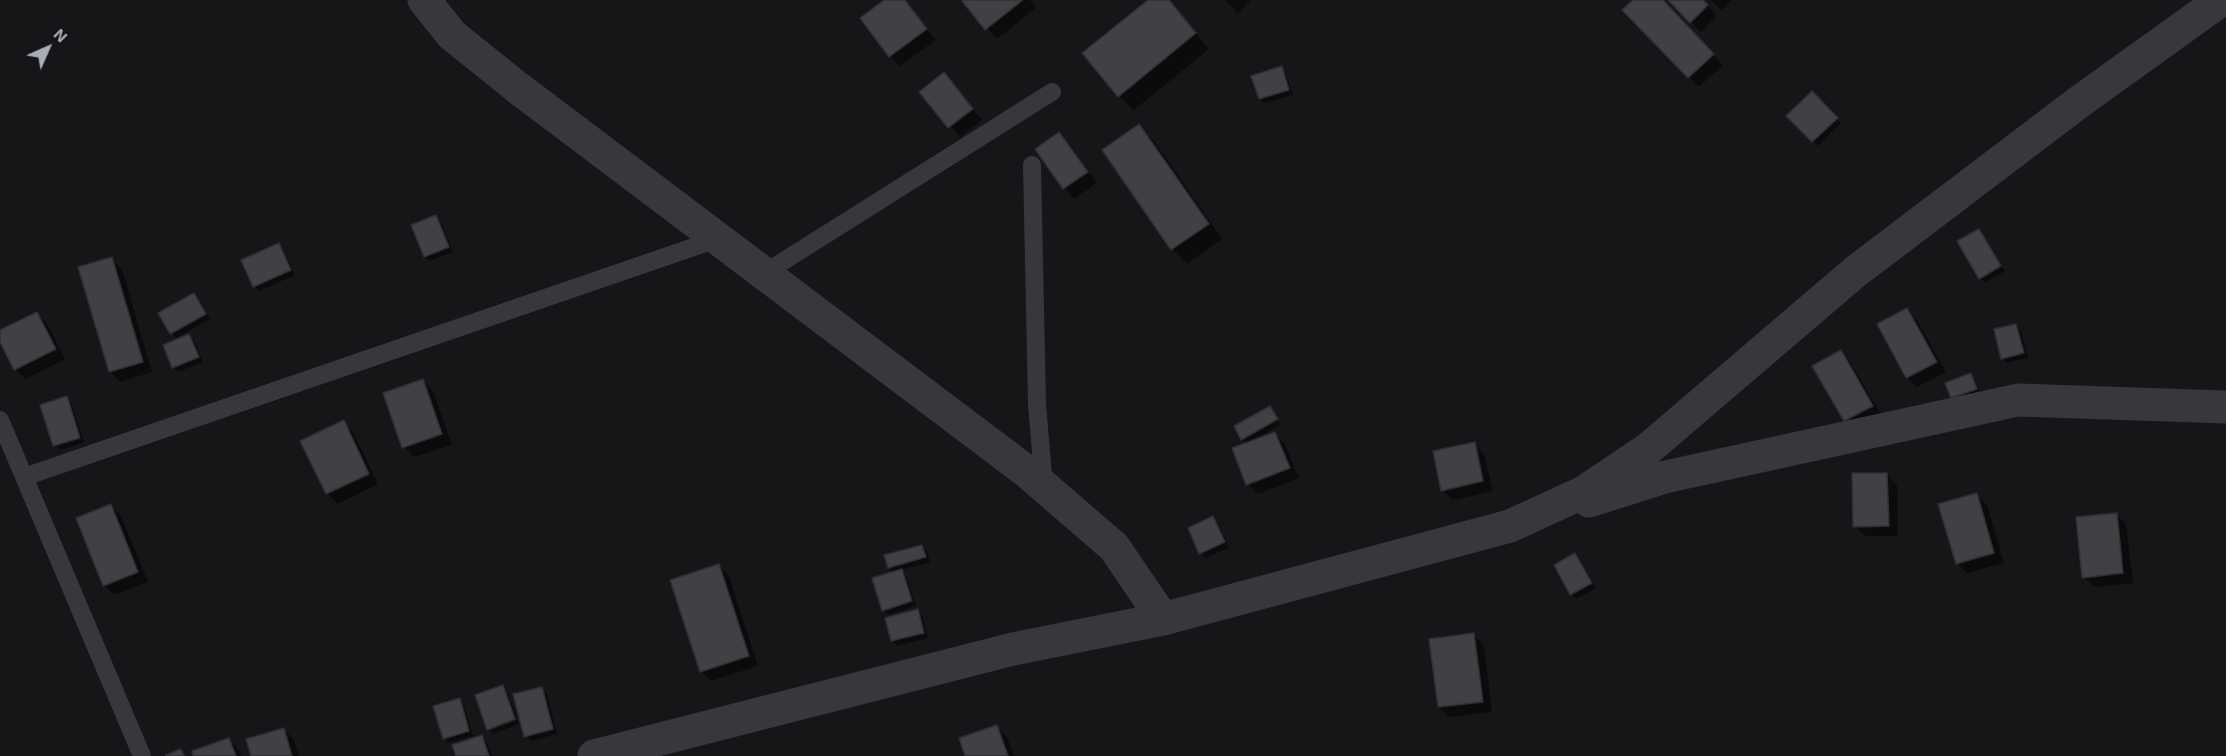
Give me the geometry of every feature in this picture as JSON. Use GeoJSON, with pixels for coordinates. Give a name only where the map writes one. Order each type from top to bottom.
{"type":"FeatureCollection","features":[{"type":"Feature","properties":{"kind":"street"},"geometry":{"type":"LineString","coordinates":[[424,0],[453,35],[518,88],[1026,471],[1114,547],[1163,620]]}},
{"type":"Feature","properties":{"kind":"street"},"geometry":{"type":"LineString","coordinates":[[1510,526],[1584,492],[1648,449],[1855,272],[2079,102],[2221,0]]}},
{"type":"Feature","properties":{"kind":"street"},"geometry":{"type":"LineString","coordinates":[[594,756],[1013,649],[1163,620],[1510,526],[1665,477],[2018,400],[2226,407]]}},
{"type":"Feature","properties":{"kind":"street"},"geometry":{"type":"LineString","coordinates":[[1648,449],[1665,477]]}},
{"type":"Feature","properties":{"kind":"lane"},"geometry":{"type":"LineString","coordinates":[[763,274],[1052,92]]}},
{"type":"Feature","properties":{"kind":"lane"},"geometry":{"type":"LineString","coordinates":[[1032,165],[1037,404],[1044,487]]}},
{"type":"Feature","properties":{"kind":"lane"},"geometry":{"type":"LineString","coordinates":[[24,477],[717,239]]}},
{"type":"Feature","properties":{"kind":"lane"},"geometry":{"type":"LineString","coordinates":[[0,420],[142,756]]}},
{"type":"Feature","properties":{"kind":"building"},"geometry":{"type":"Polygon","coordinates":[[[884,0],[905,0],[927,29],[889,57],[860,18],[884,0]]]}},
{"type":"Feature","properties":{"kind":"building"},"geometry":{"type":"Polygon","coordinates":[[[1023,0],[985,30],[962,1],[1023,0]]]}},
{"type":"Feature","properties":{"kind":"building"},"geometry":{"type":"Polygon","coordinates":[[[1148,0],[1169,0],[1196,33],[1118,97],[1082,53],[1148,0]]]}},
{"type":"Feature","properties":{"kind":"building"},"geometry":{"type":"Polygon","coordinates":[[[1633,0],[1663,0],[1714,54],[1688,78],[1622,10],[1633,0]]]}},
{"type":"Feature","properties":{"kind":"building"},"geometry":{"type":"Polygon","coordinates":[[[1668,0],[1703,0],[1708,5],[1690,23],[1668,0]]]}},
{"type":"Feature","properties":{"kind":"building"},"geometry":{"type":"Polygon","coordinates":[[[1282,66],[1289,90],[1259,99],[1251,76],[1282,66]]]}},
{"type":"Feature","properties":{"kind":"building"},"geometry":{"type":"Polygon","coordinates":[[[944,72],[973,109],[948,128],[919,92],[944,72]]]}},
{"type":"Feature","properties":{"kind":"building"},"geometry":{"type":"Polygon","coordinates":[[[1812,91],[1838,118],[1812,142],[1786,116],[1812,91]]]}},
{"type":"Feature","properties":{"kind":"building"},"geometry":{"type":"Polygon","coordinates":[[[1139,124],[1209,224],[1171,250],[1102,150],[1139,124]]]}},
{"type":"Feature","properties":{"kind":"building"},"geometry":{"type":"Polygon","coordinates":[[[1059,132],[1088,172],[1063,189],[1035,149],[1059,132]]]}},
{"type":"Feature","properties":{"kind":"building"},"geometry":{"type":"Polygon","coordinates":[[[436,215],[449,247],[424,257],[411,225],[436,215]]]}},
{"type":"Feature","properties":{"kind":"building"},"geometry":{"type":"Polygon","coordinates":[[[1979,229],[2001,266],[1979,279],[1957,241],[1979,229]]]}},
{"type":"Feature","properties":{"kind":"building"},"geometry":{"type":"Polygon","coordinates":[[[279,243],[291,270],[253,287],[241,260],[279,243]]]}},
{"type":"Feature","properties":{"kind":"building"},"geometry":{"type":"Polygon","coordinates":[[[112,257],[143,362],[109,372],[78,267],[112,257]]]}},
{"type":"Feature","properties":{"kind":"building"},"geometry":{"type":"Polygon","coordinates":[[[194,293],[206,314],[170,334],[158,313],[194,293]]]}},
{"type":"Feature","properties":{"kind":"building"},"geometry":{"type":"Polygon","coordinates":[[[1907,308],[1937,362],[1906,378],[1877,324],[1907,308]]]}},
{"type":"Feature","properties":{"kind":"building"},"geometry":{"type":"Polygon","coordinates":[[[37,312],[56,349],[14,370],[0,342],[0,330],[37,312]]]}},
{"type":"Feature","properties":{"kind":"building"},"geometry":{"type":"Polygon","coordinates":[[[2016,324],[2024,353],[2001,359],[1994,329],[2016,324]]]}},
{"type":"Feature","properties":{"kind":"building"},"geometry":{"type":"Polygon","coordinates":[[[189,334],[199,357],[172,368],[163,345],[189,334]]]}},
{"type":"Feature","properties":{"kind":"building"},"geometry":{"type":"Polygon","coordinates":[[[1841,350],[1873,406],[1844,421],[1812,366],[1841,350]]]}},
{"type":"Feature","properties":{"kind":"building"},"geometry":{"type":"Polygon","coordinates":[[[1971,373],[1977,389],[1951,398],[1945,383],[1971,373]]]}},
{"type":"Feature","properties":{"kind":"building"},"geometry":{"type":"Polygon","coordinates":[[[423,379],[442,434],[402,448],[383,393],[423,379]]]}},
{"type":"Feature","properties":{"kind":"building"},"geometry":{"type":"Polygon","coordinates":[[[67,396],[80,438],[53,446],[40,405],[67,396]]]}},
{"type":"Feature","properties":{"kind":"building"},"geometry":{"type":"Polygon","coordinates":[[[1270,406],[1278,419],[1241,440],[1234,426],[1270,406]]]}},
{"type":"Feature","properties":{"kind":"building"},"geometry":{"type":"Polygon","coordinates":[[[344,420],[369,474],[326,494],[300,441],[344,420]]]}},
{"type":"Feature","properties":{"kind":"building"},"geometry":{"type":"Polygon","coordinates":[[[1275,432],[1290,468],[1246,485],[1232,448],[1275,432]]]}},
{"type":"Feature","properties":{"kind":"building"},"geometry":{"type":"Polygon","coordinates":[[[1475,442],[1483,481],[1441,491],[1433,451],[1475,442]]]}},
{"type":"Feature","properties":{"kind":"building"},"geometry":{"type":"Polygon","coordinates":[[[1852,473],[1887,473],[1889,526],[1853,527],[1852,473]]]}},
{"type":"Feature","properties":{"kind":"building"},"geometry":{"type":"Polygon","coordinates":[[[1977,493],[1994,553],[1956,564],[1938,504],[1977,493]]]}},
{"type":"Feature","properties":{"kind":"building"},"geometry":{"type":"Polygon","coordinates":[[[111,504],[138,572],[103,586],[76,518],[111,504]]]}},
{"type":"Feature","properties":{"kind":"building"},"geometry":{"type":"Polygon","coordinates":[[[2117,513],[2123,573],[2082,578],[2076,517],[2117,513]]]}},
{"type":"Feature","properties":{"kind":"building"},"geometry":{"type":"Polygon","coordinates":[[[1213,516],[1225,542],[1199,554],[1188,528],[1213,516]]]}},
{"type":"Feature","properties":{"kind":"building"},"geometry":{"type":"Polygon","coordinates":[[[922,545],[926,557],[888,568],[884,555],[922,545]]]}},
{"type":"Feature","properties":{"kind":"building"},"geometry":{"type":"Polygon","coordinates":[[[1575,553],[1592,583],[1570,595],[1554,565],[1575,553]]]}},
{"type":"Feature","properties":{"kind":"building"},"geometry":{"type":"Polygon","coordinates":[[[719,564],[749,656],[700,672],[670,580],[719,564]]]}},
{"type":"Feature","properties":{"kind":"building"},"geometry":{"type":"Polygon","coordinates":[[[902,569],[912,601],[882,611],[872,578],[902,569]]]}},
{"type":"Feature","properties":{"kind":"building"},"geometry":{"type":"Polygon","coordinates":[[[918,609],[924,633],[891,641],[885,618],[918,609]]]}},
{"type":"Feature","properties":{"kind":"building"},"geometry":{"type":"Polygon","coordinates":[[[1474,633],[1483,702],[1438,707],[1429,639],[1474,633]]]}},
{"type":"Feature","properties":{"kind":"building"},"geometry":{"type":"Polygon","coordinates":[[[503,685],[515,719],[487,730],[475,695],[503,685]]]}},
{"type":"Feature","properties":{"kind":"building"},"geometry":{"type":"Polygon","coordinates":[[[542,687],[553,729],[524,737],[513,694],[542,687]]]}},
{"type":"Feature","properties":{"kind":"building"},"geometry":{"type":"Polygon","coordinates":[[[460,698],[469,731],[443,739],[433,706],[460,698]]]}},
{"type":"Feature","properties":{"kind":"building"},"geometry":{"type":"Polygon","coordinates":[[[997,725],[1008,756],[965,756],[959,738],[997,725]]]}},
{"type":"Feature","properties":{"kind":"building"},"geometry":{"type":"Polygon","coordinates":[[[284,728],[292,756],[251,756],[246,739],[284,728]]]}},
{"type":"Feature","properties":{"kind":"building"},"geometry":{"type":"Polygon","coordinates":[[[482,735],[489,756],[456,756],[452,745],[482,735]]]}},
{"type":"Feature","properties":{"kind":"building"},"geometry":{"type":"Polygon","coordinates":[[[229,738],[236,756],[193,756],[192,751],[229,738]]]}},
{"type":"Feature","properties":{"kind":"building"},"geometry":{"type":"Polygon","coordinates":[[[181,749],[184,756],[166,756],[166,755],[181,749]]]}}]}
